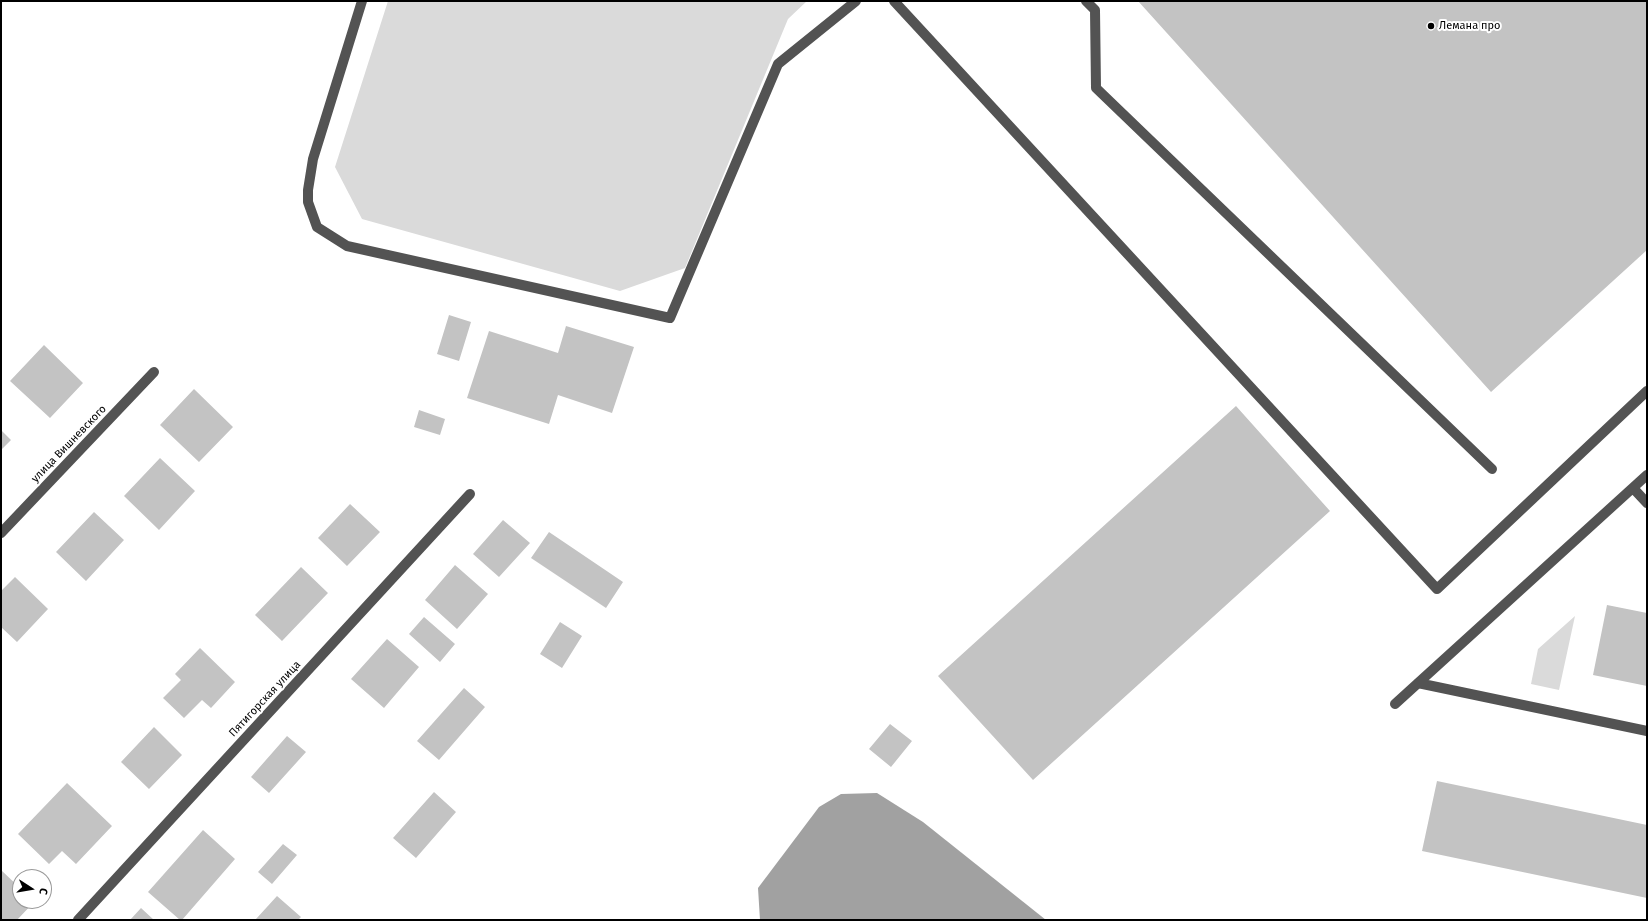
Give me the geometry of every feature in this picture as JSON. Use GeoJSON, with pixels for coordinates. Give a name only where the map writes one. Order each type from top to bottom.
{"type":"FeatureCollection","features":[{"type":"Feature","properties":{"kind":"street"},"geometry":{"type":"LineString","coordinates":[[362,1],[313,159],[308,190],[308,202],[317,227],[347,246],[670,318],[778,64],[856,1]]}},
{"type":"Feature","properties":{"kind":"street"},"geometry":{"type":"LineString","coordinates":[[894,1],[1437,589],[1647,391]]}},
{"type":"Feature","properties":{"kind":"street"},"geometry":{"type":"LineString","coordinates":[[1086,1],[1094,10],[1096,88],[1492,469]]}},
{"type":"Feature","properties":{"kind":"street","name":"улица Вишневского"},"geometry":{"type":"LineString","coordinates":[[1,533],[154,372]]}},
{"type":"Feature","properties":{"kind":"street"},"geometry":{"type":"LineString","coordinates":[[1394,704],[1647,475]]}},
{"type":"Feature","properties":{"kind":"street"},"geometry":{"type":"LineString","coordinates":[[1633,488],[1647,503]]}},
{"type":"Feature","properties":{"kind":"street","name":"Пятигорская улица"},"geometry":{"type":"LineString","coordinates":[[78,920],[470,494]]}},
{"type":"Feature","properties":{"kind":"street"},"geometry":{"type":"LineString","coordinates":[[1418,683],[1647,731]]}},
{"type":"Feature","properties":{"kind":"shaded area"},"geometry":{"type":"Polygon","coordinates":[[[388,1],[807,1],[788,19],[685,268],[620,291],[362,219],[335,167],[388,1]]]}},
{"type":"Feature","properties":{"kind":"shaded area"},"geometry":{"type":"Polygon","coordinates":[[[1575,616],[1559,690],[1531,684],[1538,649],[1575,616]]]}},
{"type":"Feature","properties":{"kind":"shaded area"},"geometry":{"type":"Polygon","coordinates":[[[877,793],[923,822],[1046,920],[760,920],[758,888],[819,807],[841,794],[877,793]]]}},
{"type":"Feature","properties":{"kind":"building"},"geometry":{"type":"Polygon","coordinates":[[[1138,1],[1647,1],[1647,250],[1491,392],[1138,1]]]}},
{"type":"Feature","properties":{"kind":"building"},"geometry":{"type":"Polygon","coordinates":[[[449,315],[471,322],[459,361],[437,354],[449,315]]]}},
{"type":"Feature","properties":{"kind":"building"},"geometry":{"type":"Polygon","coordinates":[[[566,326],[634,347],[612,413],[558,395],[549,424],[467,398],[489,331],[558,353],[566,326]]]}},
{"type":"Feature","properties":{"kind":"building"},"geometry":{"type":"Polygon","coordinates":[[[44,345],[83,383],[50,418],[10,381],[44,345]]]}},
{"type":"Feature","properties":{"kind":"building"},"geometry":{"type":"Polygon","coordinates":[[[194,389],[233,427],[199,462],[160,425],[194,389]]]}},
{"type":"Feature","properties":{"kind":"building"},"geometry":{"type":"Polygon","coordinates":[[[1236,406],[1330,511],[1033,780],[938,676],[1236,406]]]}},
{"type":"Feature","properties":{"kind":"building"},"geometry":{"type":"Polygon","coordinates":[[[419,410],[445,419],[440,435],[414,427],[419,410]]]}},
{"type":"Feature","properties":{"kind":"building"},"geometry":{"type":"Polygon","coordinates":[[[1,430],[11,440],[1,450],[1,430]]]}},
{"type":"Feature","properties":{"kind":"building"},"geometry":{"type":"Polygon","coordinates":[[[160,458],[195,491],[159,530],[124,496],[160,458]]]}},
{"type":"Feature","properties":{"kind":"building"},"geometry":{"type":"Polygon","coordinates":[[[350,504],[380,532],[347,566],[318,538],[350,504]]]}},
{"type":"Feature","properties":{"kind":"building"},"geometry":{"type":"Polygon","coordinates":[[[94,512],[124,540],[86,581],[56,552],[94,512]]]}},
{"type":"Feature","properties":{"kind":"building"},"geometry":{"type":"Polygon","coordinates":[[[503,520],[530,543],[499,577],[473,554],[503,520]]]}},
{"type":"Feature","properties":{"kind":"building"},"geometry":{"type":"Polygon","coordinates":[[[549,532],[623,582],[606,608],[531,558],[549,532]]]}},
{"type":"Feature","properties":{"kind":"building"},"geometry":{"type":"Polygon","coordinates":[[[455,565],[488,594],[457,629],[425,600],[455,565]]]}},
{"type":"Feature","properties":{"kind":"building"},"geometry":{"type":"Polygon","coordinates":[[[301,567],[328,593],[282,641],[255,615],[301,567]]]}},
{"type":"Feature","properties":{"kind":"building"},"geometry":{"type":"Polygon","coordinates":[[[15,577],[48,609],[17,642],[1,627],[1,591],[15,577]]]}},
{"type":"Feature","properties":{"kind":"building"},"geometry":{"type":"Polygon","coordinates":[[[1607,605],[1647,613],[1647,686],[1593,675],[1607,605]]]}},
{"type":"Feature","properties":{"kind":"building"},"geometry":{"type":"Polygon","coordinates":[[[424,617],[455,644],[440,662],[409,634],[424,617]]]}},
{"type":"Feature","properties":{"kind":"building"},"geometry":{"type":"Polygon","coordinates":[[[560,622],[582,636],[562,668],[540,654],[560,622]]]}},
{"type":"Feature","properties":{"kind":"building"},"geometry":{"type":"Polygon","coordinates":[[[387,639],[419,667],[384,708],[351,679],[387,639]]]}},
{"type":"Feature","properties":{"kind":"building"},"geometry":{"type":"Polygon","coordinates":[[[200,648],[235,682],[211,708],[202,700],[184,718],[163,698],[181,680],[175,674],[200,648]]]}},
{"type":"Feature","properties":{"kind":"building"},"geometry":{"type":"Polygon","coordinates":[[[464,688],[485,707],[439,760],[417,741],[464,688]]]}},
{"type":"Feature","properties":{"kind":"building"},"geometry":{"type":"Polygon","coordinates":[[[890,724],[912,741],[891,767],[869,749],[890,724]]]}},
{"type":"Feature","properties":{"kind":"building"},"geometry":{"type":"Polygon","coordinates":[[[154,727],[182,755],[149,789],[121,762],[154,727]]]}},
{"type":"Feature","properties":{"kind":"building"},"geometry":{"type":"Polygon","coordinates":[[[287,736],[306,752],[269,793],[251,777],[287,736]]]}},
{"type":"Feature","properties":{"kind":"building"},"geometry":{"type":"Polygon","coordinates":[[[1437,781],[1647,825],[1647,898],[1422,851],[1437,781]]]}},
{"type":"Feature","properties":{"kind":"building"},"geometry":{"type":"Polygon","coordinates":[[[67,783],[112,826],[76,864],[62,851],[49,864],[18,834],[67,783]]]}},
{"type":"Feature","properties":{"kind":"building"},"geometry":{"type":"Polygon","coordinates":[[[434,792],[456,812],[416,858],[393,838],[434,792]]]}},
{"type":"Feature","properties":{"kind":"building"},"geometry":{"type":"Polygon","coordinates":[[[203,830],[235,859],[182,920],[180,920],[148,892],[203,830]]]}},
{"type":"Feature","properties":{"kind":"building"},"geometry":{"type":"Polygon","coordinates":[[[283,844],[297,855],[272,884],[258,872],[283,844]]]}},
{"type":"Feature","properties":{"kind":"building"},"geometry":{"type":"Polygon","coordinates":[[[1,870],[12,880],[12,909],[27,909],[17,920],[1,920],[1,870]]]}},
{"type":"Feature","properties":{"kind":"building"},"geometry":{"type":"Polygon","coordinates":[[[277,896],[301,917],[298,920],[256,919],[277,896]]]}},
{"type":"Feature","properties":{"kind":"building"},"geometry":{"type":"Polygon","coordinates":[[[141,908],[154,920],[130,920],[141,908]]]}},
{"type":"Feature","properties":{"kind":"place","name":"Лемана про"},"geometry":{"type":"Point","coordinates":[1431,26]}}]}
